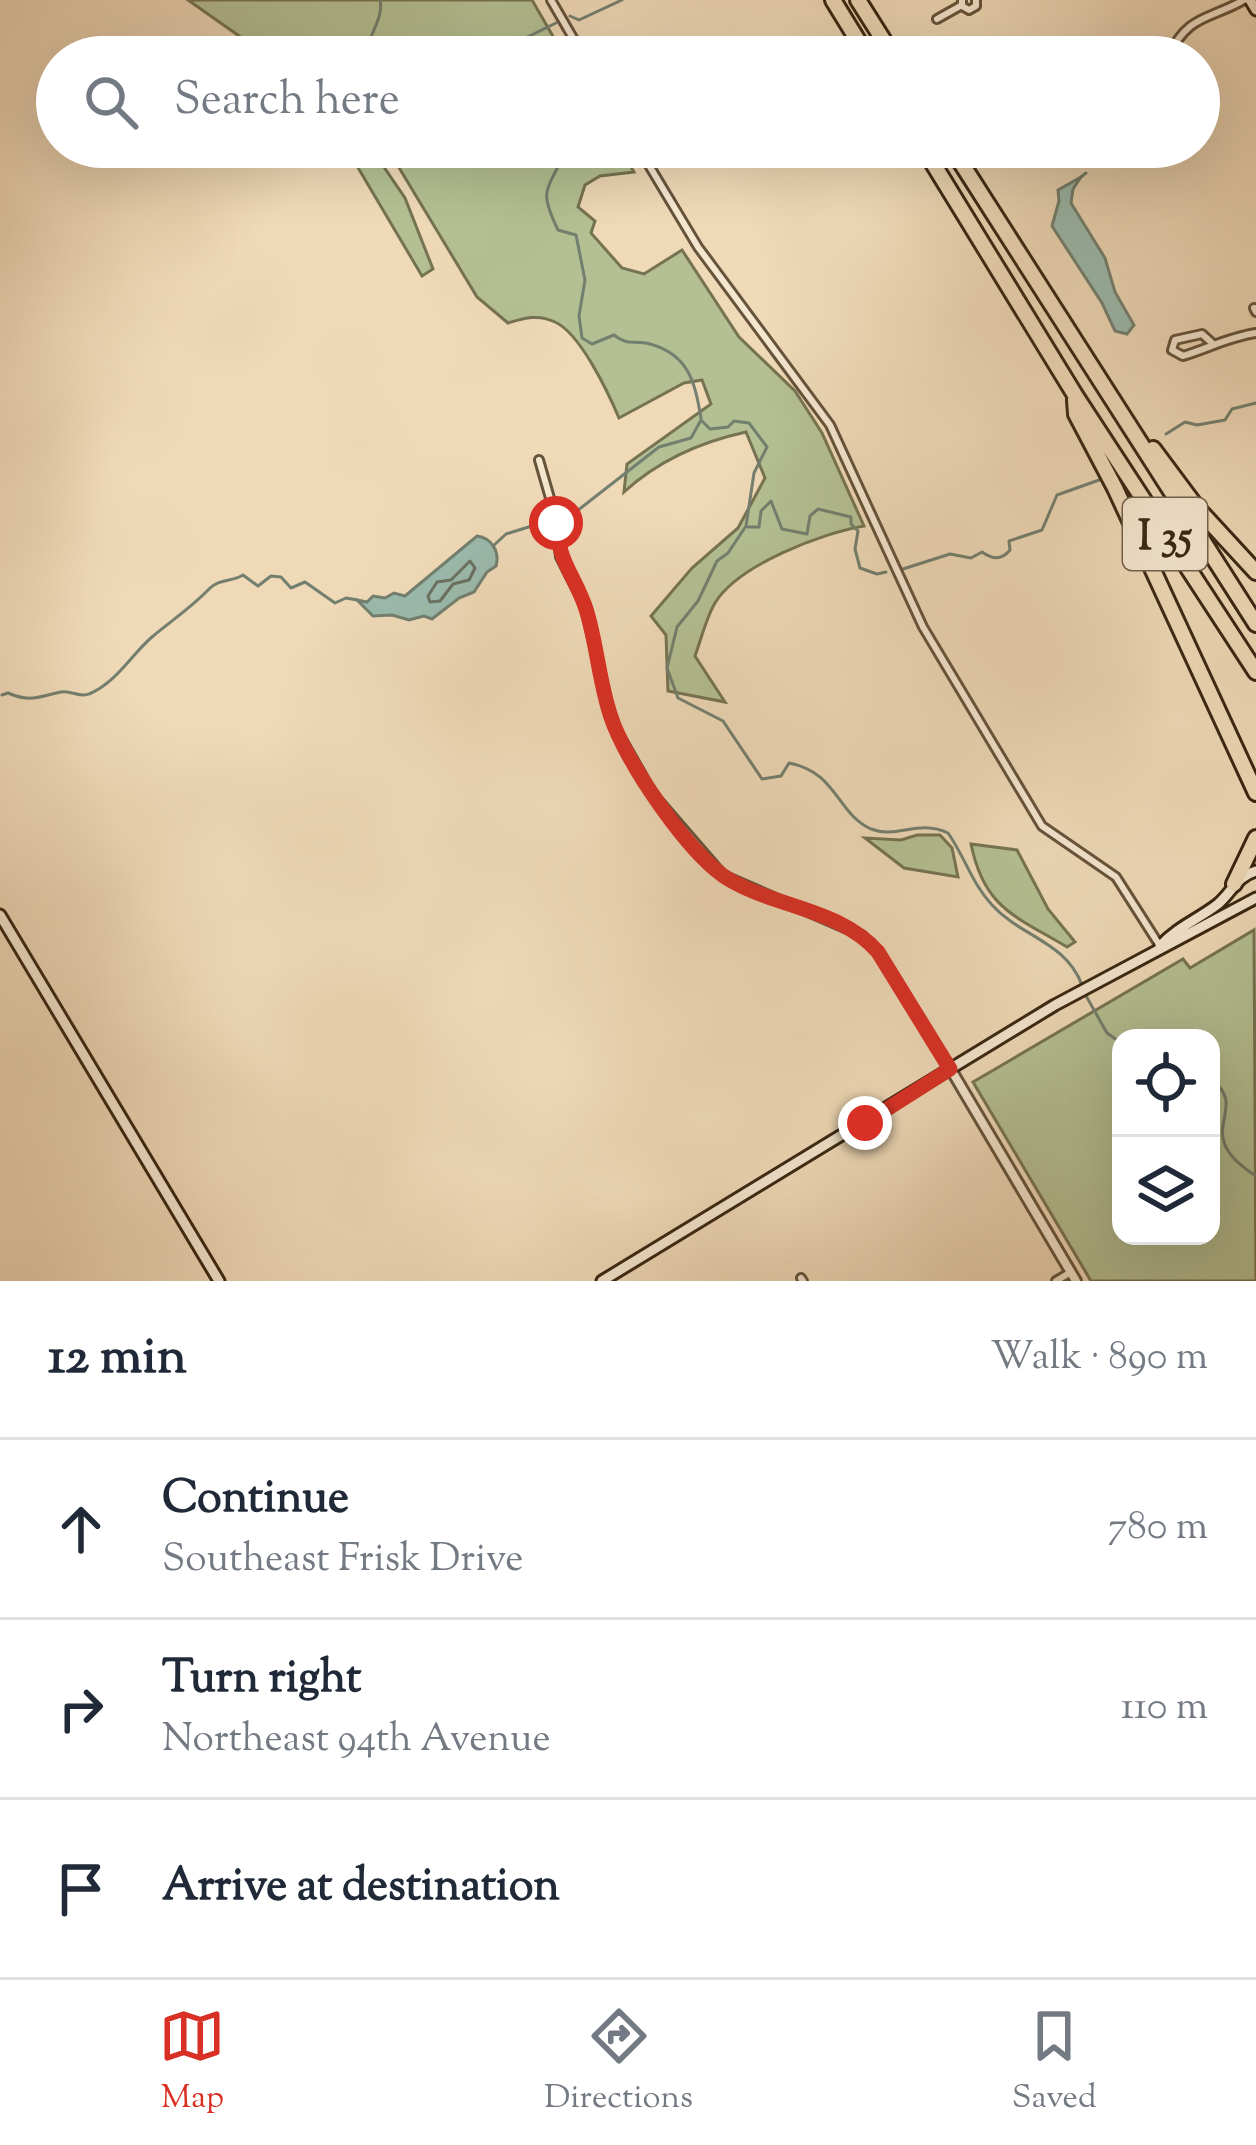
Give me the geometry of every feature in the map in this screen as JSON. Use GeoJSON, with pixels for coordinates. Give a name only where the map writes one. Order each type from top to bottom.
{"type":"FeatureCollection","features":[{"type":"Feature","properties":{"kind":"highway"},"geometry":{"type":"LineString","coordinates":[[833,0],[855,36]]}},
{"type":"Feature","properties":{"kind":"highway"},"geometry":{"type":"LineString","coordinates":[[858,0],[881,36]]}},
{"type":"Feature","properties":{"kind":"highway","name":"I 35"},"geometry":{"type":"LineString","coordinates":[[936,168],[1075,395],[1256,672]]}},
{"type":"Feature","properties":{"kind":"highway","name":"I 35"},"geometry":{"type":"LineString","coordinates":[[963,168],[1256,624]]}},
{"type":"Feature","properties":{"kind":"highway"},"geometry":{"type":"LineString","coordinates":[[1105,389],[1126,410],[1197,508],[1256,572]]}},
{"type":"Feature","properties":{"kind":"highway"},"geometry":{"type":"LineString","coordinates":[[1075,395],[1076,414],[1256,793]]}},
{"type":"Feature","properties":{"kind":"highway"},"geometry":{"type":"LineString","coordinates":[[1234,884],[1256,838]]}},
{"type":"Feature","properties":{"kind":"main road"},"geometry":{"type":"LineString","coordinates":[[1247,0],[1256,10]]}},
{"type":"Feature","properties":{"kind":"main road"},"geometry":{"type":"LineString","coordinates":[[1160,946],[1256,871]]}},
{"type":"Feature","properties":{"kind":"main road"},"geometry":{"type":"LineString","coordinates":[[602,1281],[1110,972],[1256,898]]}},
{"type":"Feature","properties":{"kind":"main road"},"geometry":{"type":"LineString","coordinates":[[0,915],[219,1281]]}},
{"type":"Feature","properties":{"kind":"street"},"geometry":{"type":"LineString","coordinates":[[551,0],[572,36]]}},
{"type":"Feature","properties":{"kind":"street"},"geometry":{"type":"LineString","coordinates":[[937,19],[962,3],[972,10],[976,0]]}},
{"type":"Feature","properties":{"kind":"street"},"geometry":{"type":"LineString","coordinates":[[1180,36],[1224,0]]}},
{"type":"Feature","properties":{"kind":"street"},"geometry":{"type":"LineString","coordinates":[[1213,12],[1247,0]]}},
{"type":"Feature","properties":{"kind":"street"},"geometry":{"type":"LineString","coordinates":[[651,168],[698,247],[830,425],[923,627],[1042,826],[1117,877],[1160,946]]}},
{"type":"Feature","properties":{"kind":"street"},"geometry":{"type":"LineString","coordinates":[[1213,343],[1197,333],[1178,338],[1172,347],[1181,356],[1256,333]]}},
{"type":"Feature","properties":{"kind":"street"},"geometry":{"type":"LineString","coordinates":[[539,460],[554,512],[560,557],[584,604],[612,722],[653,794],[713,867],[733,882],[826,917],[863,936],[878,952],[1074,1276],[1056,1281]]}},
{"type":"Feature","properties":{"kind":"green space"},"geometry":{"type":"Polygon","coordinates":[[[188,0],[532,0],[553,36],[239,36],[188,0]]]}},
{"type":"Feature","properties":{"kind":"green space"},"geometry":{"type":"Polygon","coordinates":[[[358,168],[385,168],[405,198],[433,269],[422,276],[358,168]]]}},
{"type":"Feature","properties":{"kind":"green space"},"geometry":{"type":"Polygon","coordinates":[[[399,168],[632,168],[634,172],[600,176],[585,185],[578,207],[595,221],[591,233],[622,268],[644,274],[682,250],[739,337],[795,391],[822,433],[864,526],[804,543],[761,564],[726,589],[706,622],[695,656],[725,702],[668,691],[666,635],[651,616],[692,568],[738,528],[765,478],[746,432],[681,454],[624,492],[627,464],[711,404],[702,380],[684,383],[619,418],[592,364],[564,328],[537,317],[508,323],[477,297],[399,168]]]}},
{"type":"Feature","properties":{"kind":"green space"},"geometry":{"type":"Polygon","coordinates":[[[940,835],[952,848],[958,877],[904,868],[865,838],[901,840],[940,835]]]}},
{"type":"Feature","properties":{"kind":"green space"},"geometry":{"type":"Polygon","coordinates":[[[971,844],[1017,850],[1048,909],[1075,942],[1067,947],[1004,908],[984,883],[971,844]]]}},
{"type":"Feature","properties":{"kind":"green space"},"geometry":{"type":"Polygon","coordinates":[[[1254,930],[1256,1281],[1091,1281],[973,1082],[1183,959],[1190,968],[1254,930]]]}},
{"type":"Feature","properties":{"kind":"water"},"geometry":{"type":"Polygon","coordinates":[[[1081,177],[1071,203],[1105,258],[1115,292],[1134,325],[1127,334],[1115,331],[1052,226],[1058,190],[1081,177]]]}},
{"type":"Feature","properties":{"kind":"water"},"geometry":{"type":"Polygon","coordinates":[[[477,536],[494,546],[496,566],[474,592],[432,619],[373,616],[357,600],[367,602],[373,596],[385,598],[394,593],[405,596],[477,536]]]}},
{"type":"Feature","properties":{"kind":"waterway"},"geometry":{"type":"LineString","coordinates":[[371,36],[380,0]]}},
{"type":"Feature","properties":{"kind":"waterway"},"geometry":{"type":"LineString","coordinates":[[570,16],[579,20],[622,0]]}},
{"type":"Feature","properties":{"kind":"waterway"},"geometry":{"type":"LineString","coordinates":[[530,36],[556,23]]}},
{"type":"Feature","properties":{"kind":"waterway"},"geometry":{"type":"LineString","coordinates":[[558,168],[547,200],[558,230],[576,235],[585,280],[579,316],[582,338],[592,344],[614,335],[674,355],[693,383],[701,418]]}},
{"type":"Feature","properties":{"kind":"waterway"},"geometry":{"type":"LineString","coordinates":[[1081,177],[1086,173]]}},
{"type":"Feature","properties":{"kind":"waterway"},"geometry":{"type":"LineString","coordinates":[[1166,434],[1185,422],[1225,420],[1232,409],[1256,403]]}},
{"type":"Feature","properties":{"kind":"waterway"},"geometry":{"type":"LineString","coordinates":[[701,420],[710,429],[728,427],[734,421],[749,423],[767,447],[754,473],[746,526],[717,561],[698,601],[677,627],[667,668],[678,698],[723,721],[762,779],[781,776],[789,763],[817,775],[871,829],[927,828],[948,833],[992,905],[1065,958],[1082,985]]}},
{"type":"Feature","properties":{"kind":"waterway"},"geometry":{"type":"LineString","coordinates":[[493,546],[506,534],[532,526],[545,516],[577,511],[659,447],[691,438],[701,420]]}},
{"type":"Feature","properties":{"kind":"waterway"},"geometry":{"type":"LineString","coordinates":[[903,569],[950,554],[1003,556],[1010,550],[1009,541],[1042,530],[1057,495],[1102,479]]}},
{"type":"Feature","properties":{"kind":"waterway"},"geometry":{"type":"LineString","coordinates":[[748,527],[759,527],[761,511],[771,501],[782,529],[807,534],[810,516],[818,509],[851,517],[858,531],[855,549],[860,568],[886,572]]}},
{"type":"Feature","properties":{"kind":"waterway"},"geometry":{"type":"LineString","coordinates":[[2,695],[89,694],[213,586],[243,575],[258,586],[271,576],[281,577],[291,588],[305,582],[335,603],[357,600]]}},
{"type":"Feature","properties":{"kind":"waterway"},"geometry":{"type":"LineString","coordinates":[[1085,994],[1112,1037]]}},
{"type":"Feature","properties":{"kind":"waterway"},"geometry":{"type":"LineString","coordinates":[[1220,1089],[1226,1101],[1226,1147],[1256,1176]]}},
{"type":"Feature","properties":{"kind":"route"},"geometry":{"type":"LineString","coordinates":[[556,523],[560,557],[584,604],[612,722],[653,794],[713,867],[733,882],[863,936],[878,952],[950,1069],[865,1123]]}}]}
